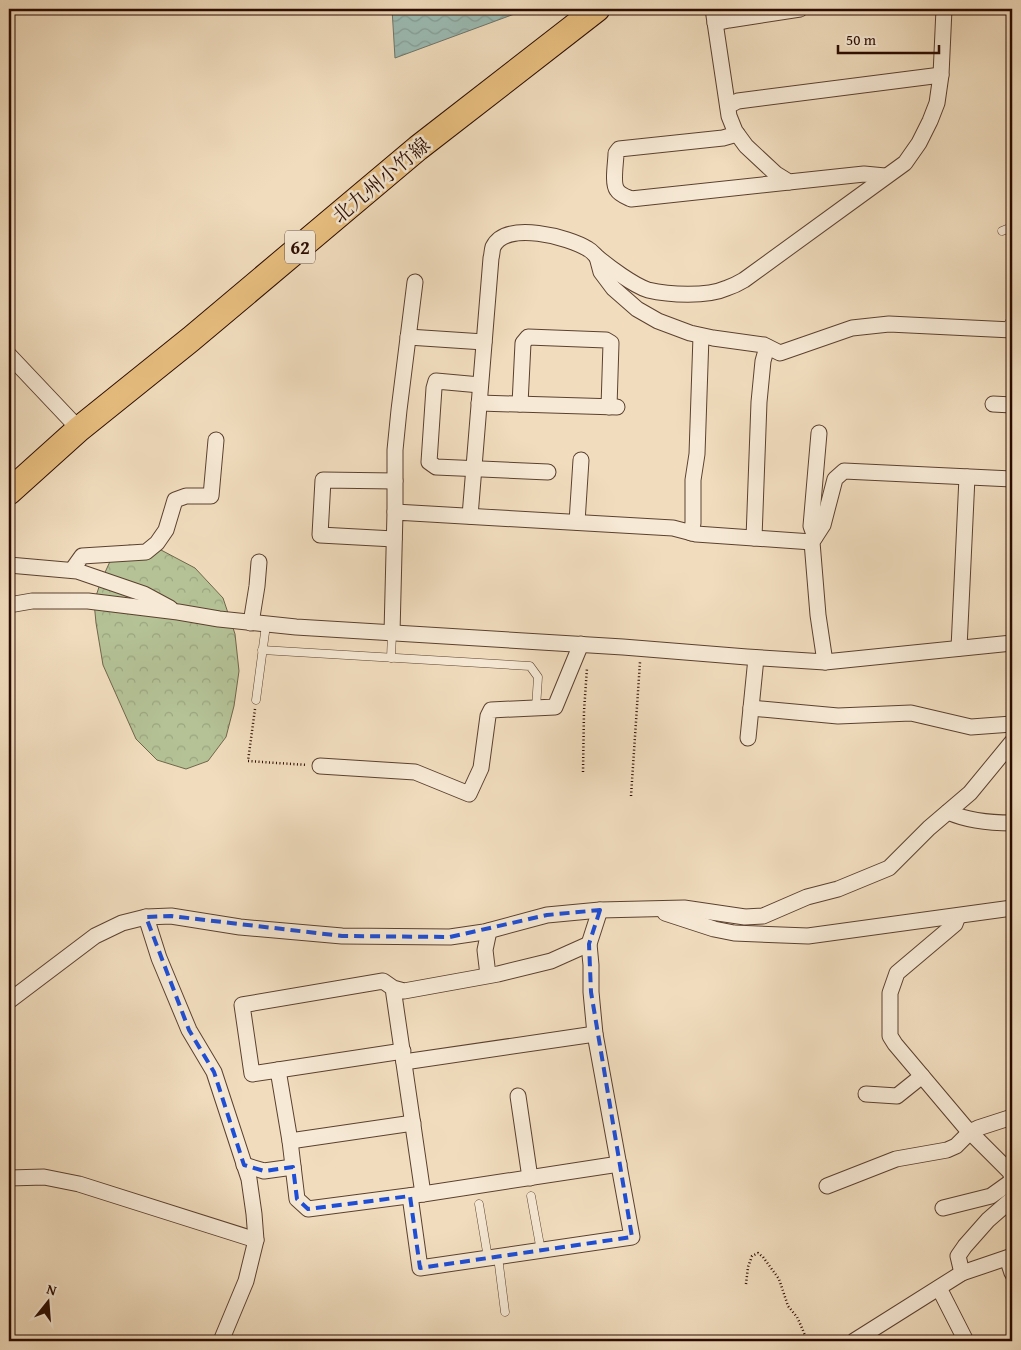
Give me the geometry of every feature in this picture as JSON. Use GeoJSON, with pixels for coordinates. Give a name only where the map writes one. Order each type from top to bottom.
{"type":"FeatureCollection","features":[{"type":"Feature","properties":{"kind":"main road","name":"北九州小竹線"},"geometry":{"type":"LineString","coordinates":[[9,492],[79,429],[418,148],[597,9]]}},
{"type":"Feature","properties":{"kind":"street"},"geometry":{"type":"LineString","coordinates":[[789,182],[764,163],[746,146],[737,134],[729,116],[714,16],[729,20],[800,9]]}},
{"type":"Feature","properties":{"kind":"street"},"geometry":{"type":"LineString","coordinates":[[470,516],[493,246],[507,235],[520,232],[570,240],[589,250],[624,277],[647,289],[669,293],[692,295],[726,289],[744,280],[905,163],[930,121],[937,103],[941,75],[944,9]]}},
{"type":"Feature","properties":{"kind":"street"},"geometry":{"type":"LineString","coordinates":[[728,106],[738,101],[941,75]]}},
{"type":"Feature","properties":{"kind":"street"},"geometry":{"type":"LineString","coordinates":[[737,134],[723,138],[619,149],[616,153],[615,182],[617,190],[631,199],[864,174],[885,176]]}},
{"type":"Feature","properties":{"kind":"street"},"geometry":{"type":"LineString","coordinates":[[597,257],[601,272],[613,288],[637,309],[658,321],[701,336],[764,345],[780,353],[852,328],[889,324],[1010,326]]}},
{"type":"Feature","properties":{"kind":"street"},"geometry":{"type":"LineString","coordinates":[[392,633],[395,450],[415,282]]}},
{"type":"Feature","properties":{"kind":"street"},"geometry":{"type":"LineString","coordinates":[[691,533],[693,523],[693,480],[697,454],[701,336]]}},
{"type":"Feature","properties":{"kind":"street"},"geometry":{"type":"LineString","coordinates":[[408,337],[484,342]]}},
{"type":"Feature","properties":{"kind":"street"},"geometry":{"type":"LineString","coordinates":[[479,402],[520,404],[613,407],[611,343],[606,340],[528,337],[523,343],[520,404]]}},
{"type":"Feature","properties":{"kind":"street"},"geometry":{"type":"LineString","coordinates":[[754,538],[759,402],[763,361],[768,347]]}},
{"type":"Feature","properties":{"kind":"street"},"geometry":{"type":"LineString","coordinates":[[9,355],[79,429]]}},
{"type":"Feature","properties":{"kind":"street"},"geometry":{"type":"LineString","coordinates":[[480,385],[436,381],[430,462],[436,467],[548,472]]}},
{"type":"Feature","properties":{"kind":"street"},"geometry":{"type":"LineString","coordinates":[[993,404],[1012,405]]}},
{"type":"Feature","properties":{"kind":"street"},"geometry":{"type":"LineString","coordinates":[[819,433],[811,526],[814,540],[818,614],[825,662]]}},
{"type":"Feature","properties":{"kind":"street"},"geometry":{"type":"LineString","coordinates":[[72,570],[82,556],[146,552],[157,544],[166,530],[175,500],[186,496],[211,496],[216,440]]}},
{"type":"Feature","properties":{"kind":"street"},"geometry":{"type":"LineString","coordinates":[[578,522],[582,460]]}},
{"type":"Feature","properties":{"kind":"street"},"geometry":{"type":"LineString","coordinates":[[814,540],[822,525],[835,479],[844,471],[1012,479]]}},
{"type":"Feature","properties":{"kind":"street"},"geometry":{"type":"LineString","coordinates":[[959,648],[967,477]]}},
{"type":"Feature","properties":{"kind":"street"},"geometry":{"type":"LineString","coordinates":[[394,539],[320,535],[323,480],[395,481]]}},
{"type":"Feature","properties":{"kind":"street"},"geometry":{"type":"LineString","coordinates":[[395,512],[673,528],[691,533],[814,540]]}},
{"type":"Feature","properties":{"kind":"street"},"geometry":{"type":"LineString","coordinates":[[258,624],[257,586],[259,562]]}},
{"type":"Feature","properties":{"kind":"street"},"geometry":{"type":"LineString","coordinates":[[9,566],[77,570],[144,594],[178,612]]}},
{"type":"Feature","properties":{"kind":"street"},"geometry":{"type":"LineString","coordinates":[[9,605],[32,601],[88,601],[258,624],[585,644],[825,662],[1012,643]]}},
{"type":"Feature","properties":{"kind":"street"},"geometry":{"type":"LineString","coordinates":[[320,766],[415,772],[469,794],[482,768],[488,716],[491,710],[555,707],[585,644]]}},
{"type":"Feature","properties":{"kind":"street"},"geometry":{"type":"LineString","coordinates":[[748,738],[756,658]]}},
{"type":"Feature","properties":{"kind":"street"},"geometry":{"type":"LineString","coordinates":[[751,708],[838,716],[911,713],[971,727],[1012,724]]}},
{"type":"Feature","properties":{"kind":"street"},"geometry":{"type":"LineString","coordinates":[[9,1001],[95,936],[122,923],[146,917],[171,916],[240,927],[342,936],[450,937],[489,931],[547,915],[600,910],[684,908],[744,918],[763,916],[807,897],[838,889],[890,868],[929,828],[970,793],[1012,742]]}},
{"type":"Feature","properties":{"kind":"street"},"geometry":{"type":"LineString","coordinates":[[948,812],[973,821],[1012,823]]}},
{"type":"Feature","properties":{"kind":"street"},"geometry":{"type":"LineString","coordinates":[[654,910],[714,929],[734,933],[808,936],[1012,908]]}},
{"type":"Feature","properties":{"kind":"street"},"geometry":{"type":"LineString","coordinates":[[393,988],[413,1123],[420,1268],[632,1237],[595,1034],[589,944],[600,910]]}},
{"type":"Feature","properties":{"kind":"street"},"geometry":{"type":"LineString","coordinates":[[943,1208],[991,1196],[1012,1179],[1010,1172],[970,1132],[890,1036],[890,993],[897,973],[955,924],[958,916]]}},
{"type":"Feature","properties":{"kind":"street"},"geometry":{"type":"LineString","coordinates":[[146,917],[159,958],[190,1030],[214,1072],[249,1180],[256,1240],[246,1281],[221,1341]]}},
{"type":"Feature","properties":{"kind":"street"},"geometry":{"type":"LineString","coordinates":[[488,976],[485,950],[489,931]]}},
{"type":"Feature","properties":{"kind":"street"},"geometry":{"type":"LineString","coordinates":[[589,944],[551,961],[488,976],[404,991],[393,988],[383,981],[242,1005],[252,1074],[595,1034]]}},
{"type":"Feature","properties":{"kind":"street"},"geometry":{"type":"LineString","coordinates":[[278,1070],[290,1141],[297,1199],[308,1209],[417,1195],[619,1164]]}},
{"type":"Feature","properties":{"kind":"street"},"geometry":{"type":"LineString","coordinates":[[866,1094],[897,1096],[922,1076]]}},
{"type":"Feature","properties":{"kind":"street"},"geometry":{"type":"LineString","coordinates":[[518,1096],[530,1178]]}},
{"type":"Feature","properties":{"kind":"street"},"geometry":{"type":"LineString","coordinates":[[826,1186],[896,1158],[947,1150],[956,1146],[970,1132],[1012,1117]]}},
{"type":"Feature","properties":{"kind":"street"},"geometry":{"type":"LineString","coordinates":[[290,1141],[413,1123]]}},
{"type":"Feature","properties":{"kind":"street"},"geometry":{"type":"LineString","coordinates":[[244,1165],[264,1171],[293,1167]]}},
{"type":"Feature","properties":{"kind":"street"},"geometry":{"type":"LineString","coordinates":[[9,1178],[44,1177],[79,1184],[256,1240]]}},
{"type":"Feature","properties":{"kind":"street"},"geometry":{"type":"LineString","coordinates":[[962,1273],[958,1256],[964,1246],[988,1220],[1012,1199]]}},
{"type":"Feature","properties":{"kind":"street"},"geometry":{"type":"LineString","coordinates":[[854,1341],[876,1336],[962,1273],[1009,1257],[1012,1272]]}},
{"type":"Feature","properties":{"kind":"street"},"geometry":{"type":"LineString","coordinates":[[939,1288],[966,1341]]}},
{"type":"Feature","properties":{"kind":"lane"},"geometry":{"type":"LineString","coordinates":[[1002,231],[1012,227]]}},
{"type":"Feature","properties":{"kind":"lane"},"geometry":{"type":"LineString","coordinates":[[256,700],[262,650],[258,624]]}},
{"type":"Feature","properties":{"kind":"lane"},"geometry":{"type":"LineString","coordinates":[[391,658],[392,633]]}},
{"type":"Feature","properties":{"kind":"lane"},"geometry":{"type":"LineString","coordinates":[[262,650],[530,666],[538,677],[536,708]]}},
{"type":"Feature","properties":{"kind":"lane"},"geometry":{"type":"LineString","coordinates":[[531,1196],[541,1251]]}},
{"type":"Feature","properties":{"kind":"lane"},"geometry":{"type":"LineString","coordinates":[[479,1204],[505,1312]]}},
{"type":"Feature","properties":{"kind":"path"},"geometry":{"type":"LineString","coordinates":[[583,772],[585,644]]}},
{"type":"Feature","properties":{"kind":"path"},"geometry":{"type":"LineString","coordinates":[[631,796],[642,648]]}},
{"type":"Feature","properties":{"kind":"path"},"geometry":{"type":"LineString","coordinates":[[256,700],[248,761],[320,766]]}},
{"type":"Feature","properties":{"kind":"path"},"geometry":{"type":"LineString","coordinates":[[746,1284],[748,1267],[752,1256],[758,1254],[763,1257],[779,1279],[788,1306],[802,1328],[807,1341]]}},
{"type":"Feature","properties":{"kind":"highlighted area"},"geometry":{"type":"Polygon","coordinates":[[[600,910],[589,944],[591,992],[632,1237],[420,1268],[410,1196],[308,1209],[297,1199],[293,1167],[264,1171],[244,1165],[214,1072],[189,1030],[146,917],[171,916],[342,936],[450,937],[547,915],[600,910]]]}},
{"type":"Feature","properties":{"kind":"green space"},"geometry":{"type":"Polygon","coordinates":[[[129,545],[161,550],[195,568],[223,598],[235,634],[239,671],[234,706],[226,737],[208,761],[186,769],[157,760],[136,739],[103,665],[94,602],[113,555],[129,545]]]}},
{"type":"Feature","properties":{"kind":"water"},"geometry":{"type":"Polygon","coordinates":[[[392,9],[528,9],[395,58],[392,9]]]}}]}
